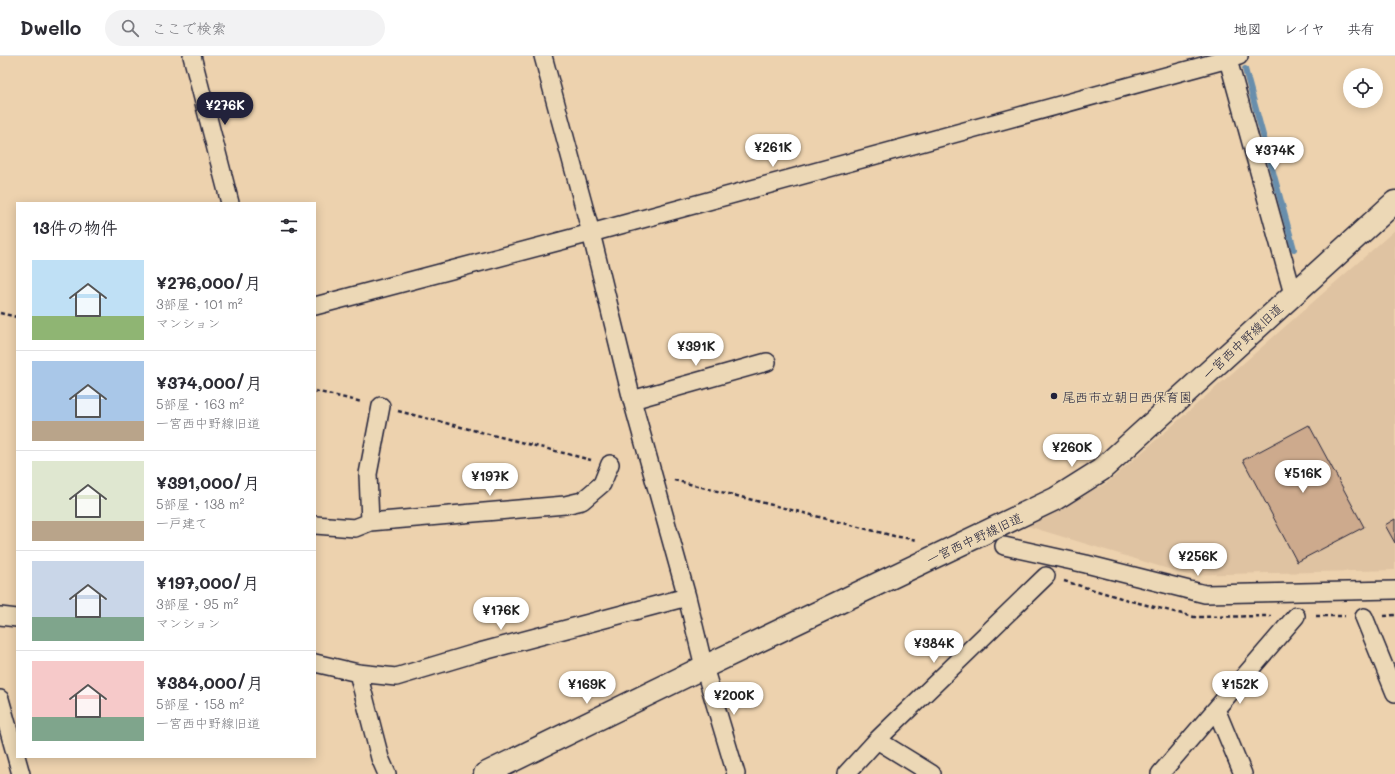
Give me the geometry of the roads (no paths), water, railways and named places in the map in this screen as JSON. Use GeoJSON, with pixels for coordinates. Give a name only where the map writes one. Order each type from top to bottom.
{"type":"FeatureCollection","features":[{"type":"Feature","properties":{"kind":"street"},"geometry":{"type":"LineString","coordinates":[[192,56],[230,202]]}},
{"type":"Feature","properties":{"kind":"street"},"geometry":{"type":"LineString","coordinates":[[543,56],[591,233],[632,400],[687,597],[704,667],[736,774]]}},
{"type":"Feature","properties":{"kind":"street"},"geometry":{"type":"LineString","coordinates":[[316,306],[591,233],[1231,57],[1293,294]]}},
{"type":"Feature","properties":{"kind":"street","name":"一宮西中野線旧道"},"geometry":{"type":"LineString","coordinates":[[485,774],[704,667],[1055,499],[1101,470],[1395,202]]}},
{"type":"Feature","properties":{"kind":"street"},"geometry":{"type":"LineString","coordinates":[[632,400],[767,362]]}},
{"type":"Feature","properties":{"kind":"street"},"geometry":{"type":"LineString","coordinates":[[370,522],[368,474],[380,406]]}},
{"type":"Feature","properties":{"kind":"street"},"geometry":{"type":"LineString","coordinates":[[316,525],[355,528],[370,522],[565,505],[582,501],[602,484],[610,464]]}},
{"type":"Feature","properties":{"kind":"street"},"geometry":{"type":"LineString","coordinates":[[1004,546],[1086,564],[1205,594],[1395,590]]}},
{"type":"Feature","properties":{"kind":"street"},"geometry":{"type":"LineString","coordinates":[[846,774],[877,740],[1046,576]]}},
{"type":"Feature","properties":{"kind":"street"},"geometry":{"type":"LineString","coordinates":[[316,662],[358,673],[396,677],[476,653],[687,597]]}},
{"type":"Feature","properties":{"kind":"street"},"geometry":{"type":"LineString","coordinates":[[0,616],[16,618]]}},
{"type":"Feature","properties":{"kind":"street"},"geometry":{"type":"LineString","coordinates":[[1160,774],[1296,616]]}},
{"type":"Feature","properties":{"kind":"street"},"geometry":{"type":"LineString","coordinates":[[1364,617],[1395,692]]}},
{"type":"Feature","properties":{"kind":"street"},"geometry":{"type":"LineString","coordinates":[[358,673],[380,758],[387,774]]}},
{"type":"Feature","properties":{"kind":"street"},"geometry":{"type":"LineString","coordinates":[[0,699],[16,756]]}},
{"type":"Feature","properties":{"kind":"street"},"geometry":{"type":"LineString","coordinates":[[1216,709],[1243,774]]}},
{"type":"Feature","properties":{"kind":"street"},"geometry":{"type":"LineString","coordinates":[[877,740],[932,774]]}},
{"type":"Feature","properties":{"kind":"street"},"geometry":{"type":"LineString","coordinates":[[17,758],[21,774]]}},
{"type":"Feature","properties":{"kind":"waterway"},"geometry":{"type":"LineString","coordinates":[[1245,69],[1294,249]]}},
{"type":"Feature","properties":{"kind":"place","name":"尾西市立朝日西保育園"},"geometry":{"type":"Point","coordinates":[1054,396]}}]}
